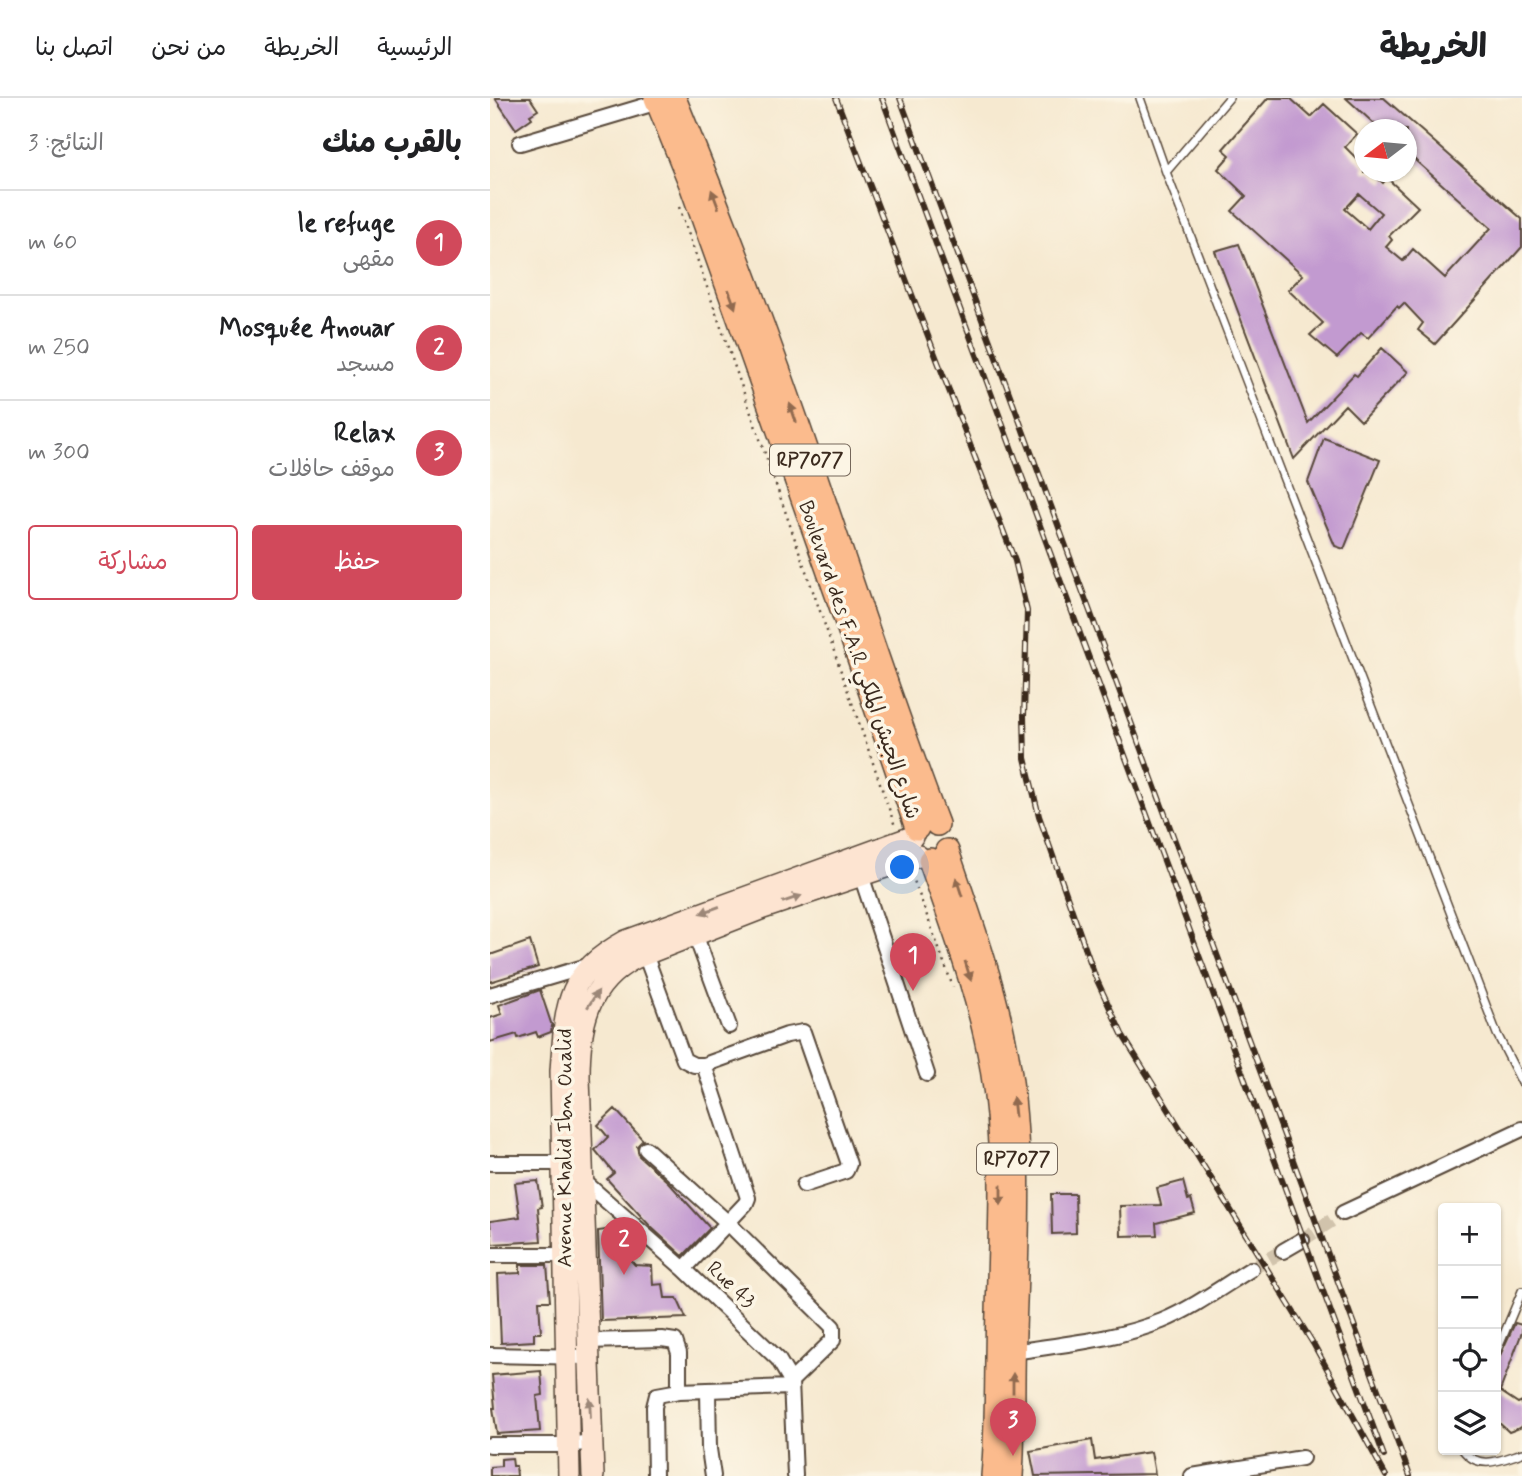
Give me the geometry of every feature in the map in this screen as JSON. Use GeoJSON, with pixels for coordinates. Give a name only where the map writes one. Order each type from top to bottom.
{"type":"FeatureCollection","features":[{"type":"Feature","properties":{"kind":"main road","name":"Boulevard des F.A.R شارع الجيش الملكي"},"geometry":{"type":"LineString","coordinates":[[663,99],[714,196],[770,346],[906,744],[921,845],[967,969],[983,1023],[992,1070],[1001,1157],[993,1476]]}},
{"type":"Feature","properties":{"kind":"main road","name":"Boulevard des F.A.R شارع الجيش الملكي"},"geometry":{"type":"LineString","coordinates":[[921,845],[995,1001],[1014,1108],[1019,1226],[1013,1352],[1012,1476]]}},
{"type":"Feature","properties":{"kind":"main road","name":"Avenue Khalid Ibn Oualid"},"geometry":{"type":"LineString","coordinates":[[569,1476],[569,1445],[581,1351],[583,1180],[579,1048],[587,1007],[616,970],[645,954],[763,908],[861,875],[921,845]]}},
{"type":"Feature","properties":{"kind":"main road","name":"Avenue Khalid Ibn Oualid"},"geometry":{"type":"LineString","coordinates":[[593,1476],[581,1351],[566,1255],[563,1163],[561,1071],[565,1015],[577,982],[612,948],[635,937],[921,845]]}},
{"type":"Feature","properties":{"kind":"street"},"geometry":{"type":"LineString","coordinates":[[520,143],[663,99]]}},
{"type":"Feature","properties":{"kind":"street"},"geometry":{"type":"LineString","coordinates":[[861,875],[927,1074]]}},
{"type":"Feature","properties":{"kind":"street"},"geometry":{"type":"LineString","coordinates":[[695,934],[729,1026]]}},
{"type":"Feature","properties":{"kind":"street"},"geometry":{"type":"LineString","coordinates":[[645,954],[684,1060],[694,1065],[704,1065],[787,1035],[803,1032],[849,1164],[846,1171],[840,1174],[804,1185]]}},
{"type":"Feature","properties":{"kind":"street"},"geometry":{"type":"LineString","coordinates":[[490,995],[592,965]]}},
{"type":"Feature","properties":{"kind":"street"},"geometry":{"type":"LineString","coordinates":[[684,1269],[746,1203],[747,1190],[704,1065]]}},
{"type":"Feature","properties":{"kind":"street"},"geometry":{"type":"LineString","coordinates":[[1343,1213],[1522,1129]]}},
{"type":"Feature","properties":{"kind":"street"},"geometry":{"type":"LineString","coordinates":[[646,1149],[727,1222],[834,1331],[833,1340],[791,1384],[662,1393],[655,1399],[655,1476]]}},
{"type":"Feature","properties":{"kind":"street"},"geometry":{"type":"LineString","coordinates":[[490,1163],[563,1163]]}},
{"type":"Feature","properties":{"kind":"street","name":"Rue 43"},"geometry":{"type":"LineString","coordinates":[[563,1163],[684,1269],[778,1359],[791,1384]]}},
{"type":"Feature","properties":{"kind":"street"},"geometry":{"type":"LineString","coordinates":[[1283,1251],[1302,1240]]}},
{"type":"Feature","properties":{"kind":"street"},"geometry":{"type":"LineString","coordinates":[[490,1255],[566,1255]]}},
{"type":"Feature","properties":{"kind":"street"},"geometry":{"type":"LineString","coordinates":[[1013,1352],[1114,1336],[1143,1328],[1185,1310],[1251,1269]]}},
{"type":"Feature","properties":{"kind":"street"},"geometry":{"type":"LineString","coordinates":[[490,1355],[581,1351],[662,1339],[675,1341],[680,1391]]}},
{"type":"Feature","properties":{"kind":"street"},"geometry":{"type":"LineString","coordinates":[[791,1384],[795,1476]]}},
{"type":"Feature","properties":{"kind":"street"},"geometry":{"type":"LineString","coordinates":[[708,1391],[709,1449],[713,1476]]}},
{"type":"Feature","properties":{"kind":"street"},"geometry":{"type":"LineString","coordinates":[[490,1445],[569,1445],[591,1442]]}},
{"type":"Feature","properties":{"kind":"street"},"geometry":{"type":"LineString","coordinates":[[1192,1476],[1259,1471],[1302,1458]]}},
{"type":"Feature","properties":{"kind":"lane"},"geometry":{"type":"LineString","coordinates":[[1140,98],[1492,1021],[1522,1083]]}},
{"type":"Feature","properties":{"kind":"lane"},"geometry":{"type":"LineString","coordinates":[[1166,172],[1229,98]]}},
{"type":"Feature","properties":{"kind":"lane"},"geometry":{"type":"LineString","coordinates":[[1501,1341],[1522,1291]]}},
{"type":"Feature","properties":{"kind":"lane"},"geometry":{"type":"LineString","coordinates":[[1468,1455],[1475,1461],[1490,1463],[1522,1453]]}},
{"type":"Feature","properties":{"kind":"path"},"geometry":{"type":"LineString","coordinates":[[675,197],[921,845],[954,991]]}},
{"type":"Feature","properties":{"kind":"building"},"geometry":{"type":"Polygon","coordinates":[[[495,98],[530,98],[538,110],[530,115],[532,118],[516,129],[495,98]]]}},
{"type":"Feature","properties":{"kind":"building"},"geometry":{"type":"Polygon","coordinates":[[[1268,98],[1290,98],[1311,117],[1324,104],[1354,131],[1354,137],[1345,147],[1354,156],[1354,182],[1391,182],[1418,207],[1389,236],[1392,240],[1386,247],[1403,261],[1413,249],[1445,278],[1491,228],[1417,162],[1417,127],[1522,219],[1522,247],[1435,344],[1418,330],[1423,323],[1404,303],[1399,308],[1397,306],[1368,338],[1361,333],[1337,358],[1310,335],[1323,323],[1288,290],[1303,275],[1232,211],[1246,196],[1218,169],[1230,155],[1223,149],[1268,98]],[[1359,194],[1345,209],[1368,229],[1381,213],[1359,194]]]}},
{"type":"Feature","properties":{"kind":"building"},"geometry":{"type":"Polygon","coordinates":[[[1346,98],[1384,98],[1408,119],[1369,119],[1346,98]]]}},
{"type":"Feature","properties":{"kind":"building"},"geometry":{"type":"Polygon","coordinates":[[[1239,244],[1308,423],[1382,348],[1408,372],[1361,421],[1345,405],[1294,459],[1215,251],[1239,244]]]}},
{"type":"Feature","properties":{"kind":"building"},"geometry":{"type":"Polygon","coordinates":[[[1324,438],[1380,460],[1344,549],[1335,546],[1308,482],[1324,438]]]}},
{"type":"Feature","properties":{"kind":"building"},"geometry":{"type":"Polygon","coordinates":[[[530,941],[538,967],[490,982],[490,955],[530,941]]]}},
{"type":"Feature","properties":{"kind":"building"},"geometry":{"type":"Polygon","coordinates":[[[540,990],[552,1026],[551,1032],[538,1037],[536,1032],[518,1038],[517,1034],[490,1042],[490,1018],[502,1014],[499,1005],[540,990]]]}},
{"type":"Feature","properties":{"kind":"building"},"geometry":{"type":"Polygon","coordinates":[[[615,1109],[643,1140],[637,1146],[639,1156],[668,1182],[710,1228],[683,1256],[651,1227],[607,1179],[614,1173],[595,1150],[608,1137],[598,1125],[615,1109]]]}},
{"type":"Feature","properties":{"kind":"building"},"geometry":{"type":"Polygon","coordinates":[[[538,1181],[542,1207],[538,1208],[541,1241],[492,1244],[490,1221],[520,1217],[515,1183],[538,1181]]]}},
{"type":"Feature","properties":{"kind":"building"},"geometry":{"type":"Polygon","coordinates":[[[1183,1181],[1195,1213],[1156,1223],[1157,1235],[1121,1236],[1120,1206],[1161,1205],[1157,1188],[1183,1181]]]}},
{"type":"Feature","properties":{"kind":"building"},"geometry":{"type":"Polygon","coordinates":[[[1051,1194],[1075,1194],[1076,1233],[1052,1234],[1051,1194]]]}},
{"type":"Feature","properties":{"kind":"building"},"geometry":{"type":"Polygon","coordinates":[[[613,1229],[615,1243],[635,1265],[652,1266],[653,1285],[663,1284],[665,1298],[677,1298],[686,1318],[601,1321],[598,1231],[613,1229]]]}},
{"type":"Feature","properties":{"kind":"building"},"geometry":{"type":"Polygon","coordinates":[[[520,1265],[547,1265],[550,1301],[539,1301],[541,1333],[534,1333],[534,1341],[501,1343],[498,1274],[520,1273],[520,1265]]]}},
{"type":"Feature","properties":{"kind":"building"},"geometry":{"type":"Polygon","coordinates":[[[1515,1323],[1522,1325],[1522,1332],[1501,1388],[1501,1353],[1515,1323]]]}},
{"type":"Feature","properties":{"kind":"building"},"geometry":{"type":"Polygon","coordinates":[[[541,1371],[543,1395],[537,1396],[540,1431],[497,1434],[492,1375],[541,1371]]]}},
{"type":"Feature","properties":{"kind":"building"},"geometry":{"type":"Polygon","coordinates":[[[1501,1392],[1518,1403],[1522,1401],[1522,1427],[1509,1432],[1501,1425],[1501,1392]]]}},
{"type":"Feature","properties":{"kind":"building"},"geometry":{"type":"Polygon","coordinates":[[[1092,1440],[1095,1460],[1151,1452],[1155,1474],[1035,1476],[1030,1451],[1092,1440]]]}},
{"type":"Feature","properties":{"kind":"building"},"geometry":{"type":"Polygon","coordinates":[[[512,1458],[517,1476],[490,1476],[490,1467],[501,1466],[501,1459],[512,1458]]]}},
{"type":"Feature","properties":{"kind":"tunnel"},"geometry":{"type":"LineString","coordinates":[[1302,1240],[1343,1213]]}},
{"type":"Feature","properties":{"kind":"tunnel"},"geometry":{"type":"LineString","coordinates":[[1251,1269],[1283,1251]]}},
{"type":"Feature","properties":{"kind":"railway"},"geometry":{"type":"LineString","coordinates":[[836,98],[1015,561],[1027,611],[1025,758],[1039,816],[1095,976],[1122,1034],[1314,1345],[1386,1476]]}},
{"type":"Feature","properties":{"kind":"railway"},"geometry":{"type":"LineString","coordinates":[[882,98],[1384,1456]]}},
{"type":"Feature","properties":{"kind":"railway"},"geometry":{"type":"LineString","coordinates":[[900,98],[1410,1476]]}},
{"type":"Feature","properties":{"kind":"place","name":"le refuge"},"geometry":{"type":"Point","coordinates":[913,991]}},
{"type":"Feature","properties":{"kind":"place","name":"Mosquée Anouar"},"geometry":{"type":"Point","coordinates":[624,1275]}},
{"type":"Feature","properties":{"kind":"place","name":"Relax"},"geometry":{"type":"Point","coordinates":[1013,1456]}}]}
